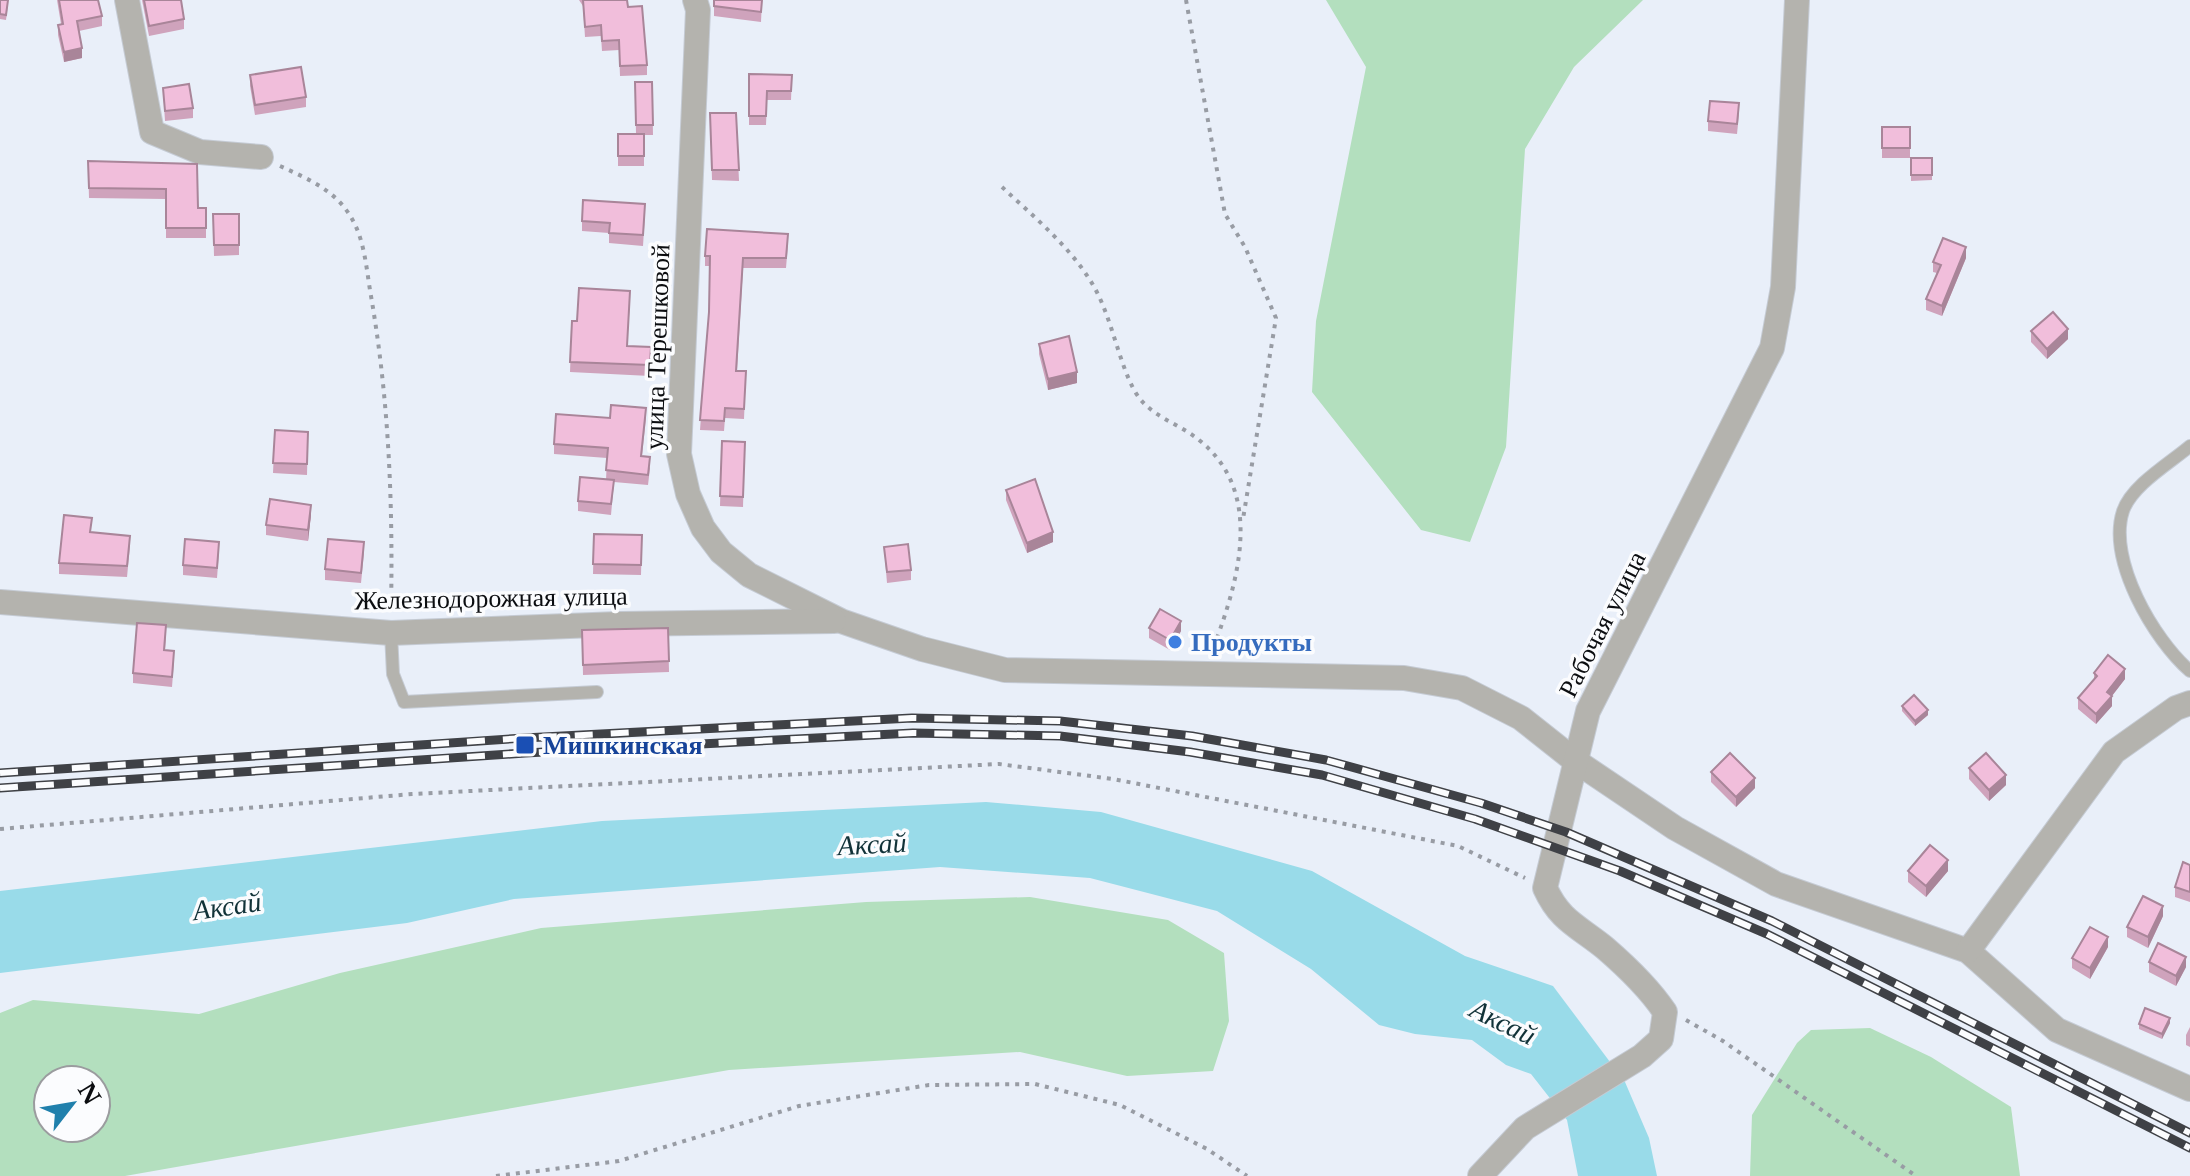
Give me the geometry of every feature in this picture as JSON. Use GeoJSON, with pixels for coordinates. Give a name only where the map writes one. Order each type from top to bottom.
{"type":"FeatureCollection","features":[{"type":"Feature","properties":{"kind":"street"},"geometry":{"type":"LineString","coordinates":[[127,0],[152,132],[200,152],[261,157]]}},
{"type":"Feature","properties":{"kind":"street","name":"улица Терешковой"},"geometry":{"type":"LineString","coordinates":[[695,0],[698,10],[679,454],[688,494],[703,528],[721,552],[749,575],[841,621],[922,649],[1005,670],[1404,678],[1462,688],[1521,718],[1574,760]]}},
{"type":"Feature","properties":{"kind":"street","name":"Рабочая улица"},"geometry":{"type":"LineString","coordinates":[[1545,888],[1588,711],[1772,348],[1783,287],[1797,0]]}},
{"type":"Feature","properties":{"kind":"street","name":"Железнодорожная улица"},"geometry":{"type":"LineString","coordinates":[[0,602],[391,633],[619,624],[841,621]]}},
{"type":"Feature","properties":{"kind":"street"},"geometry":{"type":"LineString","coordinates":[[1968,951],[2114,752],[2176,708],[2190,703]]}},
{"type":"Feature","properties":{"kind":"street"},"geometry":{"type":"LineString","coordinates":[[1574,760],[1675,828],[1776,884],[1968,951],[2057,1030],[2190,1089]]}},
{"type":"Feature","properties":{"kind":"street"},"geometry":{"type":"LineString","coordinates":[[1480,1176],[1525,1128],[1642,1056],[1661,1039],[1665,1012],[1652,993],[1606,949],[1556,911],[1545,888]]}},
{"type":"Feature","properties":{"kind":"lane"},"geometry":{"type":"LineString","coordinates":[[2190,446],[2137,491],[2124,509],[2119,538],[2134,592],[2169,653],[2190,671]]}},
{"type":"Feature","properties":{"kind":"lane"},"geometry":{"type":"LineString","coordinates":[[391,633],[393,674],[404,702],[597,692]]}},
{"type":"Feature","properties":{"kind":"path"},"geometry":{"type":"LineString","coordinates":[[1186,0],[1225,214],[1245,247],[1276,318],[1242,521],[1235,585],[1203,675]]}},
{"type":"Feature","properties":{"kind":"path"},"geometry":{"type":"LineString","coordinates":[[261,157],[323,186],[349,213],[362,241],[379,339],[393,488],[391,633]]}},
{"type":"Feature","properties":{"kind":"path"},"geometry":{"type":"LineString","coordinates":[[1002,187],[1055,238],[1091,280],[1134,390],[1159,417],[1199,439],[1217,458],[1232,478],[1242,521]]}},
{"type":"Feature","properties":{"kind":"path"},"geometry":{"type":"LineString","coordinates":[[0,829],[412,794],[999,764],[1113,779],[1458,846],[1545,888]]}},
{"type":"Feature","properties":{"kind":"path"},"geometry":{"type":"LineString","coordinates":[[1665,1012],[1723,1041],[1916,1176]]}},
{"type":"Feature","properties":{"kind":"path"},"geometry":{"type":"LineString","coordinates":[[496,1176],[619,1161],[799,1106],[929,1085],[1035,1084],[1120,1105],[1207,1149],[1247,1176]]}},
{"type":"Feature","properties":{"kind":"green space"},"geometry":{"type":"Polygon","coordinates":[[[1326,0],[1643,0],[1574,67],[1525,149],[1506,447],[1470,542],[1421,530],[1312,392],[1316,321],[1366,67],[1326,0]]]}},
{"type":"Feature","properties":{"kind":"green space"},"geometry":{"type":"Polygon","coordinates":[[[1030,897],[1168,920],[1224,953],[1229,1021],[1213,1071],[1127,1076],[1020,1052],[729,1070],[125,1176],[0,1176],[0,1013],[33,1000],[199,1014],[340,973],[541,928],[866,902],[1030,897]]]}},
{"type":"Feature","properties":{"kind":"green space"},"geometry":{"type":"Polygon","coordinates":[[[1870,1028],[1931,1057],[2011,1107],[2020,1176],[1750,1176],[1752,1115],[1797,1043],[1811,1030],[1870,1028]]]}},
{"type":"Feature","properties":{"kind":"water","name":"Аксай"},"geometry":{"type":"Polygon","coordinates":[[[986,802],[1101,812],[1312,871],[1465,956],[1553,986],[1625,1082],[1649,1138],[1657,1176],[1578,1176],[1567,1120],[1531,1074],[1506,1065],[1472,1040],[1415,1034],[1379,1025],[1311,969],[1217,911],[1090,878],[940,867],[514,899],[407,923],[0,973],[0,891],[602,821],[986,802]]]}},
{"type":"Feature","properties":{"kind":"building"},"geometry":{"type":"Polygon","coordinates":[[[0,0],[8,0],[6,15],[0,14],[0,0]]]}},
{"type":"Feature","properties":{"kind":"building"},"geometry":{"type":"Polygon","coordinates":[[[59,0],[98,0],[102,16],[77,21],[82,48],[64,52],[58,25],[63,24],[59,0]]]}},
{"type":"Feature","properties":{"kind":"building"},"geometry":{"type":"Polygon","coordinates":[[[144,0],[181,0],[184,19],[149,26],[144,0]]]}},
{"type":"Feature","properties":{"kind":"building"},"geometry":{"type":"Polygon","coordinates":[[[583,0],[627,0],[628,7],[642,6],[647,65],[620,66],[619,40],[602,41],[601,25],[585,27],[583,0]]]}},
{"type":"Feature","properties":{"kind":"building"},"geometry":{"type":"Polygon","coordinates":[[[714,0],[762,0],[761,12],[714,6],[714,0]]]}},
{"type":"Feature","properties":{"kind":"building"},"geometry":{"type":"Polygon","coordinates":[[[301,67],[306,97],[255,105],[250,75],[301,67]]]}},
{"type":"Feature","properties":{"kind":"building"},"geometry":{"type":"Polygon","coordinates":[[[749,74],[792,75],[791,91],[767,91],[766,116],[749,116],[749,74]]]}},
{"type":"Feature","properties":{"kind":"building"},"geometry":{"type":"Polygon","coordinates":[[[635,82],[652,82],[653,125],[636,125],[635,82]]]}},
{"type":"Feature","properties":{"kind":"building"},"geometry":{"type":"Polygon","coordinates":[[[189,84],[193,108],[165,111],[163,88],[189,84]]]}},
{"type":"Feature","properties":{"kind":"building"},"geometry":{"type":"Polygon","coordinates":[[[1710,101],[1739,103],[1737,124],[1708,121],[1710,101]]]}},
{"type":"Feature","properties":{"kind":"building"},"geometry":{"type":"Polygon","coordinates":[[[710,113],[736,113],[739,170],[712,170],[710,113]]]}},
{"type":"Feature","properties":{"kind":"building"},"geometry":{"type":"Polygon","coordinates":[[[1882,127],[1910,127],[1910,148],[1882,148],[1882,127]]]}},
{"type":"Feature","properties":{"kind":"building"},"geometry":{"type":"Polygon","coordinates":[[[618,134],[644,134],[644,156],[618,156],[618,134]]]}},
{"type":"Feature","properties":{"kind":"building"},"geometry":{"type":"Polygon","coordinates":[[[1911,158],[1932,158],[1932,175],[1911,175],[1911,158]]]}},
{"type":"Feature","properties":{"kind":"building"},"geometry":{"type":"Polygon","coordinates":[[[88,161],[197,164],[198,208],[206,208],[206,228],[166,228],[166,189],[89,188],[88,161]]]}},
{"type":"Feature","properties":{"kind":"building"},"geometry":{"type":"Polygon","coordinates":[[[583,200],[645,204],[643,235],[609,233],[610,223],[582,221],[583,200]]]}},
{"type":"Feature","properties":{"kind":"building"},"geometry":{"type":"Polygon","coordinates":[[[213,214],[239,214],[239,245],[214,245],[213,214]]]}},
{"type":"Feature","properties":{"kind":"building"},"geometry":{"type":"Polygon","coordinates":[[[707,229],[788,234],[786,258],[743,258],[736,371],[746,371],[744,409],[725,408],[724,421],[700,420],[709,312],[710,256],[705,256],[707,229]]]}},
{"type":"Feature","properties":{"kind":"building"},"geometry":{"type":"Polygon","coordinates":[[[1943,238],[1966,247],[1942,306],[1926,299],[1941,265],[1933,262],[1943,238]]]}},
{"type":"Feature","properties":{"kind":"building"},"geometry":{"type":"Polygon","coordinates":[[[579,288],[630,291],[627,346],[651,347],[650,365],[570,362],[572,321],[577,321],[579,288]]]}},
{"type":"Feature","properties":{"kind":"building"},"geometry":{"type":"Polygon","coordinates":[[[2053,312],[2068,329],[2047,349],[2031,331],[2053,312]]]}},
{"type":"Feature","properties":{"kind":"building"},"geometry":{"type":"Polygon","coordinates":[[[1069,336],[1077,372],[1048,379],[1039,344],[1069,336]]]}},
{"type":"Feature","properties":{"kind":"building"},"geometry":{"type":"Polygon","coordinates":[[[611,405],[646,408],[641,456],[650,457],[648,475],[606,470],[608,448],[554,444],[556,414],[610,418],[611,405]]]}},
{"type":"Feature","properties":{"kind":"building"},"geometry":{"type":"Polygon","coordinates":[[[275,430],[308,432],[307,464],[273,463],[275,430]]]}},
{"type":"Feature","properties":{"kind":"building"},"geometry":{"type":"Polygon","coordinates":[[[722,441],[745,442],[743,497],[720,496],[722,441]]]}},
{"type":"Feature","properties":{"kind":"building"},"geometry":{"type":"Polygon","coordinates":[[[580,477],[614,480],[611,504],[578,501],[580,477]]]}},
{"type":"Feature","properties":{"kind":"building"},"geometry":{"type":"Polygon","coordinates":[[[1035,479],[1053,532],[1027,543],[1006,490],[1035,479]]]}},
{"type":"Feature","properties":{"kind":"building"},"geometry":{"type":"Polygon","coordinates":[[[270,499],[311,505],[308,530],[266,525],[270,499]]]}},
{"type":"Feature","properties":{"kind":"building"},"geometry":{"type":"Polygon","coordinates":[[[64,515],[92,518],[90,532],[130,536],[127,566],[59,563],[64,515]]]}},
{"type":"Feature","properties":{"kind":"building"},"geometry":{"type":"Polygon","coordinates":[[[594,534],[642,535],[641,565],[593,564],[594,534]]]}},
{"type":"Feature","properties":{"kind":"building"},"geometry":{"type":"Polygon","coordinates":[[[185,539],[219,542],[217,568],[183,565],[185,539]]]}},
{"type":"Feature","properties":{"kind":"building"},"geometry":{"type":"Polygon","coordinates":[[[328,539],[364,542],[361,573],[325,569],[328,539]]]}},
{"type":"Feature","properties":{"kind":"building"},"geometry":{"type":"Polygon","coordinates":[[[908,544],[911,570],[887,572],[884,547],[908,544]]]}},
{"type":"Feature","properties":{"kind":"building"},"geometry":{"type":"Polygon","coordinates":[[[1160,609],[1181,621],[1170,640],[1149,628],[1160,609]]]}},
{"type":"Feature","properties":{"kind":"building"},"geometry":{"type":"Polygon","coordinates":[[[137,623],[166,625],[164,650],[174,651],[172,677],[133,673],[137,623]]]}},
{"type":"Feature","properties":{"kind":"building"},"geometry":{"type":"Polygon","coordinates":[[[668,628],[669,661],[583,665],[582,630],[668,628]]]}},
{"type":"Feature","properties":{"kind":"building"},"geometry":{"type":"Polygon","coordinates":[[[2108,655],[2125,669],[2107,692],[2112,696],[2096,714],[2078,698],[2097,676],[2094,673],[2108,655]]]}},
{"type":"Feature","properties":{"kind":"building"},"geometry":{"type":"Polygon","coordinates":[[[1914,695],[1928,710],[1915,721],[1902,706],[1914,695]]]}},
{"type":"Feature","properties":{"kind":"building"},"geometry":{"type":"Polygon","coordinates":[[[1730,753],[1755,778],[1736,797],[1711,772],[1730,753]]]}},
{"type":"Feature","properties":{"kind":"building"},"geometry":{"type":"Polygon","coordinates":[[[1986,753],[2006,775],[1989,790],[1969,768],[1986,753]]]}},
{"type":"Feature","properties":{"kind":"building"},"geometry":{"type":"Polygon","coordinates":[[[1930,845],[1948,860],[1926,886],[1908,871],[1930,845]]]}},
{"type":"Feature","properties":{"kind":"building"},"geometry":{"type":"Polygon","coordinates":[[[2183,862],[2190,865],[2190,892],[2175,887],[2183,862]]]}},
{"type":"Feature","properties":{"kind":"building"},"geometry":{"type":"Polygon","coordinates":[[[2143,896],[2163,906],[2148,937],[2127,927],[2143,896]]]}},
{"type":"Feature","properties":{"kind":"building"},"geometry":{"type":"Polygon","coordinates":[[[2090,927],[2108,937],[2090,968],[2072,958],[2090,927]]]}},
{"type":"Feature","properties":{"kind":"building"},"geometry":{"type":"Polygon","coordinates":[[[2158,943],[2186,957],[2176,976],[2149,962],[2158,943]]]}},
{"type":"Feature","properties":{"kind":"building"},"geometry":{"type":"Polygon","coordinates":[[[2145,1008],[2170,1018],[2162,1034],[2139,1024],[2145,1008]]]}},
{"type":"Feature","properties":{"kind":"railway"},"geometry":{"type":"LineString","coordinates":[[0,773],[524,738],[912,718],[1060,721],[1192,736],[1326,760],[1481,803],[1566,832],[1772,921],[2190,1133]]}},
{"type":"Feature","properties":{"kind":"railway"},"geometry":{"type":"LineString","coordinates":[[0,788],[525,753],[913,733],[1060,736],[1190,752],[1322,775],[1475,819],[1620,871],[1767,934],[2190,1148]]}},
{"type":"Feature","properties":{"kind":"place","name":"Продукты"},"geometry":{"type":"Point","coordinates":[1175,642]}},
{"type":"Feature","properties":{"kind":"place","name":"Мишкинская"},"geometry":{"type":"Point","coordinates":[525,745]}}]}
